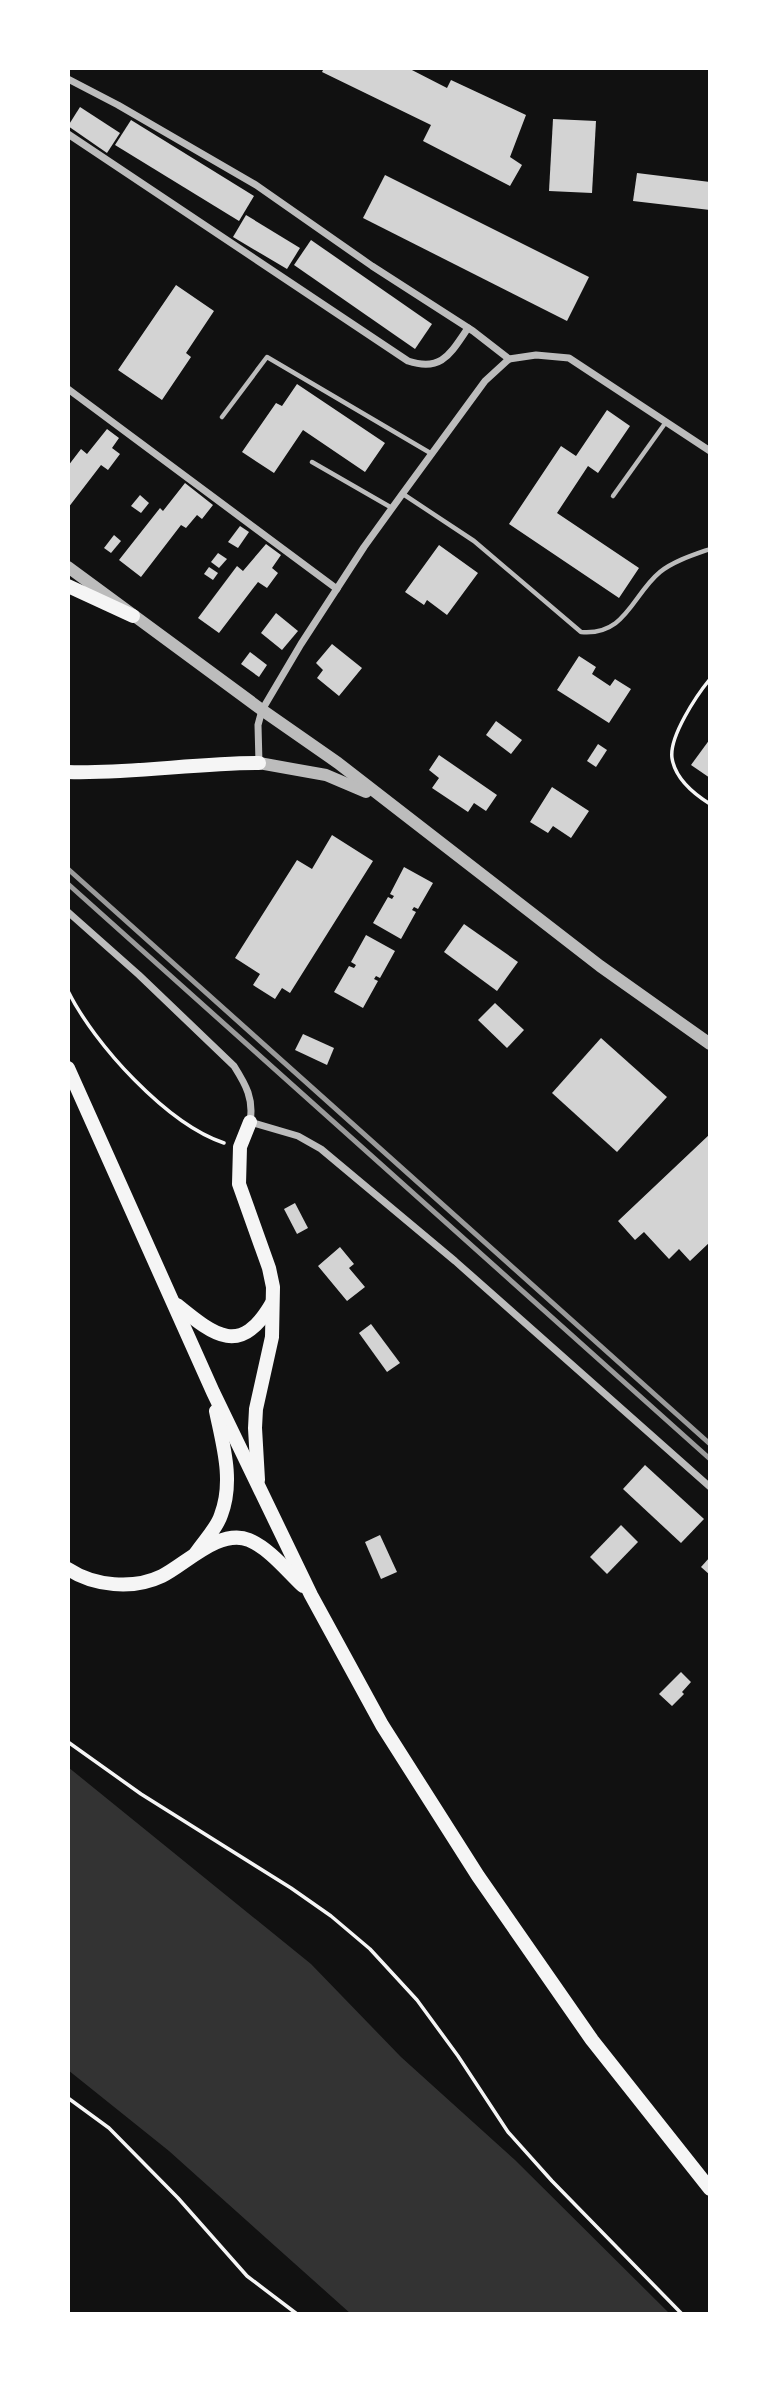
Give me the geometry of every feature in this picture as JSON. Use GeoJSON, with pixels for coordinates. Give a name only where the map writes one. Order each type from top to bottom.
{"type":"FeatureCollection","features":[{"type":"Feature","properties":{"kind":"main road"},"geometry":{"type":"LineString","coordinates":[[68,586],[133,616]]}},
{"type":"Feature","properties":{"kind":"main road"},"geometry":{"type":"LineString","coordinates":[[68,772],[259,763]]}},
{"type":"Feature","properties":{"kind":"main road"},"geometry":{"type":"LineString","coordinates":[[68,1068],[259,1489],[311,1595],[382,1725],[478,1876],[592,2040],[710,2189]]}},
{"type":"Feature","properties":{"kind":"main road"},"geometry":{"type":"LineString","coordinates":[[250,1122],[240,1147],[239,1184],[269,1268],[273,1287],[272,1337],[256,1409],[259,1489]]}},
{"type":"Feature","properties":{"kind":"main road"},"geometry":{"type":"LineString","coordinates":[[174,1303],[214,1333],[228,1336],[241,1335],[251,1330],[264,1316],[272,1301]]}},
{"type":"Feature","properties":{"kind":"main road"},"geometry":{"type":"LineString","coordinates":[[196,1553],[221,1517],[228,1472],[213,1392]]}},
{"type":"Feature","properties":{"kind":"main road"},"geometry":{"type":"LineString","coordinates":[[68,1569],[81,1578],[119,1586],[160,1577],[196,1553],[236,1537],[247,1539],[261,1547],[311,1595]]}},
{"type":"Feature","properties":{"kind":"street"},"geometry":{"type":"LineString","coordinates":[[68,79],[256,185],[372,266],[468,328],[509,359]]}},
{"type":"Feature","properties":{"kind":"street"},"geometry":{"type":"LineString","coordinates":[[68,134],[408,362],[424,366],[437,364],[453,350],[468,328]]}},
{"type":"Feature","properties":{"kind":"street"},"geometry":{"type":"LineString","coordinates":[[394,807],[360,788],[326,775],[259,763],[258,725],[262,710],[337,589],[392,508],[485,381],[509,359],[536,355],[569,358],[710,451]]}},
{"type":"Feature","properties":{"kind":"street"},"geometry":{"type":"LineString","coordinates":[[68,389],[337,589]]}},
{"type":"Feature","properties":{"kind":"street"},"geometry":{"type":"LineString","coordinates":[[68,567],[338,763],[600,966],[710,1044]]}},
{"type":"Feature","properties":{"kind":"street"},"geometry":{"type":"LineString","coordinates":[[68,912],[139,975],[234,1066],[246,1084],[251,1100],[250,1122],[298,1136],[321,1149],[455,1261],[710,1487]]}},
{"type":"Feature","properties":{"kind":"lane"},"geometry":{"type":"LineString","coordinates":[[222,417],[267,357],[432,454]]}},
{"type":"Feature","properties":{"kind":"lane"},"geometry":{"type":"LineString","coordinates":[[613,496],[667,421]]}},
{"type":"Feature","properties":{"kind":"lane"},"geometry":{"type":"LineString","coordinates":[[312,463],[392,508]]}},
{"type":"Feature","properties":{"kind":"lane"},"geometry":{"type":"LineString","coordinates":[[403,493],[474,541],[581,632],[595,633],[619,622],[659,573],[678,561],[710,549]]}},
{"type":"Feature","properties":{"kind":"path"},"geometry":{"type":"LineString","coordinates":[[710,679],[680,722],[671,757],[680,779],[710,804]]}},
{"type":"Feature","properties":{"kind":"path"},"geometry":{"type":"LineString","coordinates":[[68,991],[104,1043],[146,1093],[189,1127],[213,1140],[240,1147]]}},
{"type":"Feature","properties":{"kind":"path"},"geometry":{"type":"LineString","coordinates":[[68,1742],[141,1794],[291,1888],[370,1949],[417,2000],[508,2132],[682,2314]]}},
{"type":"Feature","properties":{"kind":"path"},"geometry":{"type":"LineString","coordinates":[[68,2098],[109,2128],[178,2198],[247,2276],[297,2314]]}},
{"type":"Feature","properties":{"kind":"shaded area"},"geometry":{"type":"Polygon","coordinates":[[[68,1767],[311,1964],[401,2057],[515,2160],[670,2314],[351,2314],[169,2151],[68,2070],[68,1767]]]}},
{"type":"Feature","properties":{"kind":"building"},"geometry":{"type":"Polygon","coordinates":[[[324,68],[408,68],[447,88],[451,80],[526,115],[510,157],[522,165],[510,186],[423,141],[431,125],[322,72],[324,68]]]}},
{"type":"Feature","properties":{"kind":"building"},"geometry":{"type":"Polygon","coordinates":[[[80,107],[120,133],[107,153],[68,126],[80,107]]]}},
{"type":"Feature","properties":{"kind":"building"},"geometry":{"type":"Polygon","coordinates":[[[553,119],[596,121],[592,193],[549,191],[553,119]]]}},
{"type":"Feature","properties":{"kind":"building"},"geometry":{"type":"Polygon","coordinates":[[[131,120],[254,196],[239,221],[115,145],[131,120]]]}},
{"type":"Feature","properties":{"kind":"building"},"geometry":{"type":"Polygon","coordinates":[[[637,173],[710,182],[710,210],[633,201],[637,173]]]}},
{"type":"Feature","properties":{"kind":"building"},"geometry":{"type":"Polygon","coordinates":[[[385,175],[589,277],[567,321],[363,218],[385,175]]]}},
{"type":"Feature","properties":{"kind":"building"},"geometry":{"type":"Polygon","coordinates":[[[246,215],[300,248],[287,269],[233,237],[246,215]]]}},
{"type":"Feature","properties":{"kind":"building"},"geometry":{"type":"Polygon","coordinates":[[[311,240],[432,324],[415,349],[294,265],[311,240]]]}},
{"type":"Feature","properties":{"kind":"building"},"geometry":{"type":"Polygon","coordinates":[[[176,285],[214,311],[186,353],[191,357],[162,400],[118,370],[176,285]]]}},
{"type":"Feature","properties":{"kind":"building"},"geometry":{"type":"Polygon","coordinates":[[[297,384],[385,443],[365,472],[303,430],[274,473],[242,452],[276,403],[282,406],[297,384]]]}},
{"type":"Feature","properties":{"kind":"building"},"geometry":{"type":"Polygon","coordinates":[[[607,410],[630,426],[598,473],[588,466],[557,513],[639,568],[619,598],[509,524],[561,446],[576,456],[607,410]]]}},
{"type":"Feature","properties":{"kind":"building"},"geometry":{"type":"Polygon","coordinates":[[[107,429],[119,438],[112,448],[120,454],[108,470],[101,465],[68,508],[68,466],[81,449],[87,454],[107,429]]]}},
{"type":"Feature","properties":{"kind":"building"},"geometry":{"type":"Polygon","coordinates":[[[185,483],[213,505],[202,519],[197,515],[186,528],[181,525],[141,577],[119,560],[160,508],[163,511],[185,483]]]}},
{"type":"Feature","properties":{"kind":"building"},"geometry":{"type":"Polygon","coordinates":[[[140,495],[149,503],[141,513],[131,506],[140,495]]]}},
{"type":"Feature","properties":{"kind":"building"},"geometry":{"type":"Polygon","coordinates":[[[240,526],[249,532],[238,548],[228,542],[240,526]]]}},
{"type":"Feature","properties":{"kind":"building"},"geometry":{"type":"Polygon","coordinates":[[[114,535],[121,541],[111,553],[104,548],[114,535]]]}},
{"type":"Feature","properties":{"kind":"building"},"geometry":{"type":"Polygon","coordinates":[[[266,544],[281,555],[272,568],[278,573],[267,588],[258,582],[219,633],[198,618],[237,566],[243,571],[266,544]]]}},
{"type":"Feature","properties":{"kind":"building"},"geometry":{"type":"Polygon","coordinates":[[[439,545],[478,573],[447,615],[427,600],[424,605],[405,592],[439,545]]]}},
{"type":"Feature","properties":{"kind":"building"},"geometry":{"type":"Polygon","coordinates":[[[218,553],[227,559],[219,568],[211,562],[218,553]]]}},
{"type":"Feature","properties":{"kind":"building"},"geometry":{"type":"Polygon","coordinates":[[[209,567],[218,573],[213,580],[204,574],[209,567]]]}},
{"type":"Feature","properties":{"kind":"building"},"geometry":{"type":"Polygon","coordinates":[[[276,613],[298,631],[282,650],[261,633],[276,613]]]}},
{"type":"Feature","properties":{"kind":"building"},"geometry":{"type":"Polygon","coordinates":[[[332,644],[362,668],[339,696],[317,678],[323,670],[316,663],[332,644]]]}},
{"type":"Feature","properties":{"kind":"building"},"geometry":{"type":"Polygon","coordinates":[[[250,652],[267,665],[259,677],[241,664],[250,652]]]}},
{"type":"Feature","properties":{"kind":"building"},"geometry":{"type":"Polygon","coordinates":[[[579,656],[596,667],[592,674],[610,686],[615,679],[631,689],[609,723],[557,690],[579,656]]]}},
{"type":"Feature","properties":{"kind":"building"},"geometry":{"type":"Polygon","coordinates":[[[496,721],[522,740],[511,754],[486,735],[496,721]]]}},
{"type":"Feature","properties":{"kind":"building"},"geometry":{"type":"Polygon","coordinates":[[[710,739],[710,778],[691,765],[710,739]]]}},
{"type":"Feature","properties":{"kind":"building"},"geometry":{"type":"Polygon","coordinates":[[[598,744],[607,750],[596,767],[587,761],[598,744]]]}},
{"type":"Feature","properties":{"kind":"building"},"geometry":{"type":"Polygon","coordinates":[[[439,755],[497,795],[486,811],[474,803],[468,812],[432,788],[439,778],[429,770],[439,755]]]}},
{"type":"Feature","properties":{"kind":"building"},"geometry":{"type":"Polygon","coordinates":[[[552,787],[589,811],[571,838],[553,826],[548,833],[530,822],[552,787]]]}},
{"type":"Feature","properties":{"kind":"building"},"geometry":{"type":"Polygon","coordinates":[[[332,835],[373,861],[290,993],[282,988],[275,999],[253,985],[260,974],[235,958],[297,860],[312,869],[332,835]]]}},
{"type":"Feature","properties":{"kind":"building"},"geometry":{"type":"Polygon","coordinates":[[[404,867],[433,883],[418,909],[414,907],[412,910],[416,912],[401,939],[373,923],[388,897],[392,899],[394,896],[390,894],[404,867]]]}},
{"type":"Feature","properties":{"kind":"building"},"geometry":{"type":"Polygon","coordinates":[[[464,924],[518,962],[497,991],[444,952],[464,924]]]}},
{"type":"Feature","properties":{"kind":"building"},"geometry":{"type":"Polygon","coordinates":[[[366,935],[395,951],[380,978],[376,976],[374,979],[378,981],[363,1008],[334,992],[349,966],[354,968],[356,965],[351,962],[366,935]]]}},
{"type":"Feature","properties":{"kind":"building"},"geometry":{"type":"Polygon","coordinates":[[[495,1003],[524,1030],[507,1048],[478,1020],[495,1003]]]}},
{"type":"Feature","properties":{"kind":"building"},"geometry":{"type":"Polygon","coordinates":[[[303,1034],[334,1048],[327,1065],[295,1050],[303,1034]]]}},
{"type":"Feature","properties":{"kind":"building"},"geometry":{"type":"Polygon","coordinates":[[[601,1038],[667,1097],[617,1152],[552,1093],[601,1038]]]}},
{"type":"Feature","properties":{"kind":"building"},"geometry":{"type":"Polygon","coordinates":[[[710,1134],[710,1242],[690,1261],[679,1249],[669,1259],[644,1232],[635,1240],[618,1221],[710,1134]]]}},
{"type":"Feature","properties":{"kind":"building"},"geometry":{"type":"Polygon","coordinates":[[[295,1203],[308,1228],[297,1234],[284,1209],[295,1203]]]}},
{"type":"Feature","properties":{"kind":"building"},"geometry":{"type":"Polygon","coordinates":[[[340,1247],[354,1264],[349,1268],[365,1287],[347,1301],[318,1266],[340,1247]]]}},
{"type":"Feature","properties":{"kind":"building"},"geometry":{"type":"Polygon","coordinates":[[[371,1324],[400,1363],[387,1372],[359,1333],[371,1324]]]}},
{"type":"Feature","properties":{"kind":"building"},"geometry":{"type":"Polygon","coordinates":[[[645,1465],[704,1519],[681,1543],[623,1489],[645,1465]]]}},
{"type":"Feature","properties":{"kind":"building"},"geometry":{"type":"Polygon","coordinates":[[[621,1525],[638,1542],[607,1574],[590,1557],[621,1525]]]}},
{"type":"Feature","properties":{"kind":"building"},"geometry":{"type":"Polygon","coordinates":[[[380,1535],[397,1572],[381,1579],[365,1542],[380,1535]]]}},
{"type":"Feature","properties":{"kind":"building"},"geometry":{"type":"Polygon","coordinates":[[[710,1557],[710,1575],[701,1567],[710,1557]]]}},
{"type":"Feature","properties":{"kind":"building"},"geometry":{"type":"Polygon","coordinates":[[[681,1672],[691,1682],[672,1706],[659,1694],[681,1672]]]}},
{"type":"Feature","properties":{"kind":"railway"},"geometry":{"type":"LineString","coordinates":[[68,869],[710,1444]]}},
{"type":"Feature","properties":{"kind":"railway"},"geometry":{"type":"LineString","coordinates":[[68,884],[710,1459]]}}]}
